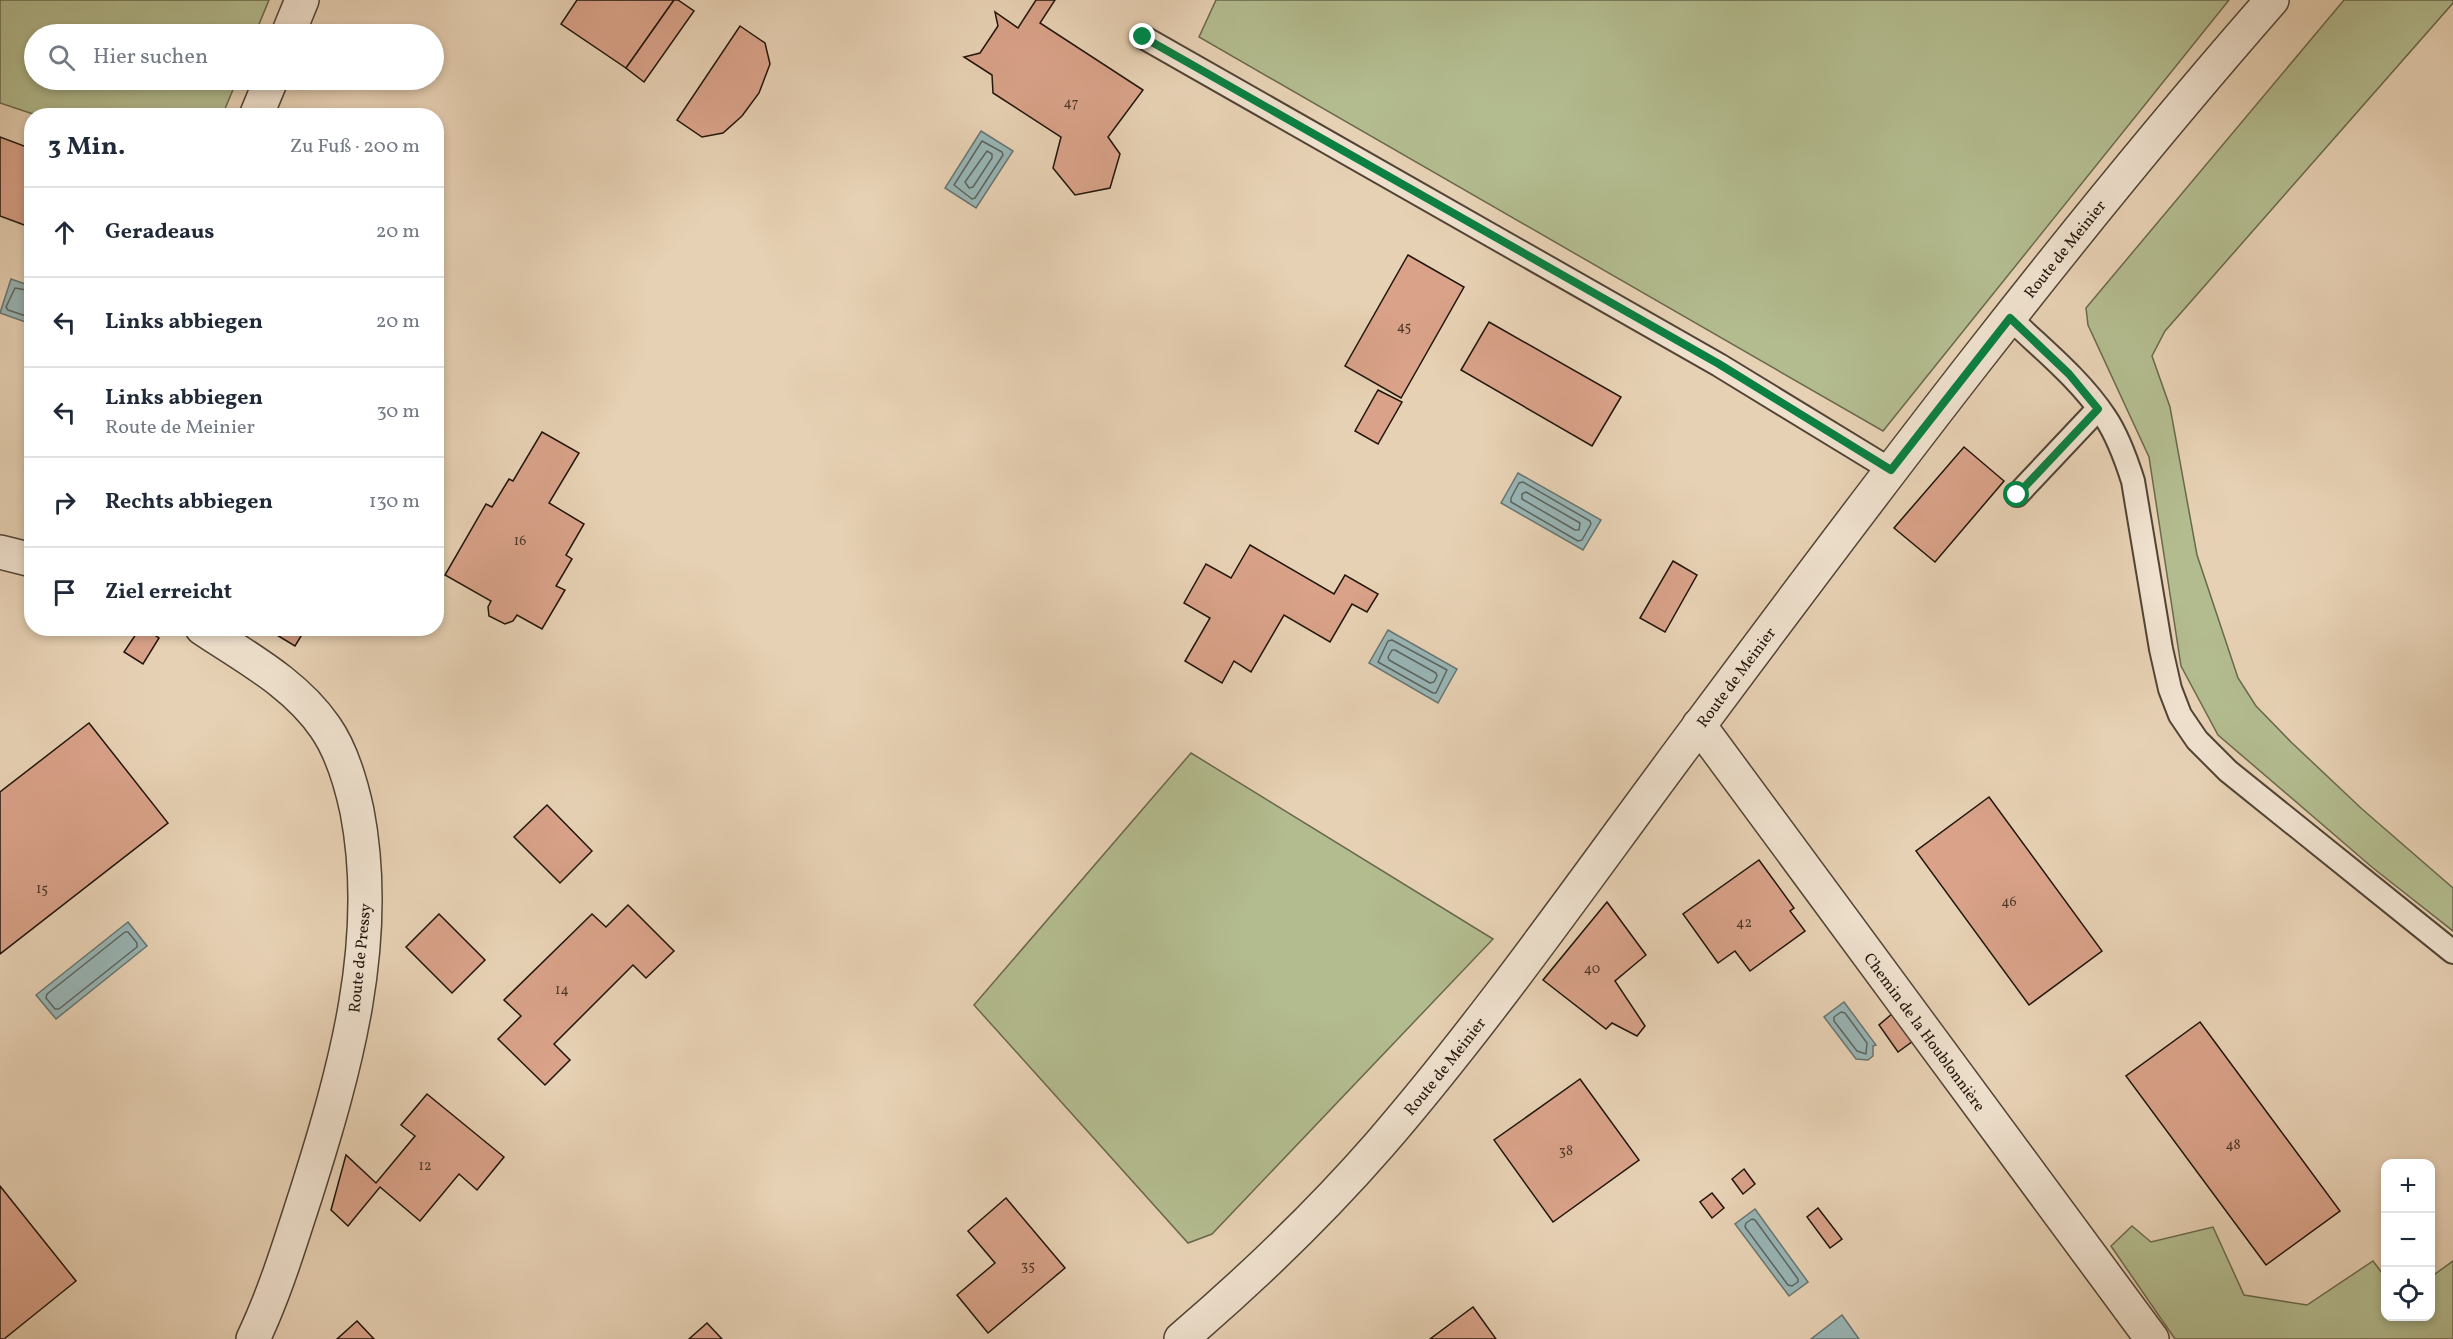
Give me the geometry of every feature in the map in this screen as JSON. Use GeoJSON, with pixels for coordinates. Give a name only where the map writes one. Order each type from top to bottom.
{"type":"FeatureCollection","features":[{"type":"Feature","properties":{"kind":"street"},"geometry":{"type":"LineString","coordinates":[[292,24],[302,0]]}},
{"type":"Feature","properties":{"kind":"street","name":"Route de Meinier"},"geometry":{"type":"LineString","coordinates":[[1181,1339],[1319,1210],[1378,1147],[1430,1084],[1891,470],[2198,85],[2272,0]]}},
{"type":"Feature","properties":{"kind":"street"},"geometry":{"type":"LineString","coordinates":[[259,108],[267,90]]}},
{"type":"Feature","properties":{"kind":"street"},"geometry":{"type":"LineString","coordinates":[[0,552],[24,558]]}},
{"type":"Feature","properties":{"kind":"street","name":"Route de Pressy"},"geometry":{"type":"LineString","coordinates":[[214,636],[286,685],[312,709],[326,728],[340,753],[354,796],[365,868],[364,937],[358,993],[346,1060],[290,1241],[253,1339]]}},
{"type":"Feature","properties":{"kind":"street","name":"Chemin de la Houblonnière"},"geometry":{"type":"LineString","coordinates":[[1699,725],[2152,1339]]}},
{"type":"Feature","properties":{"kind":"lane"},"geometry":{"type":"LineString","coordinates":[[1143,37],[1719,364],[1891,470]]}},
{"type":"Feature","properties":{"kind":"lane"},"geometry":{"type":"LineString","coordinates":[[2010,318],[2069,374],[2105,417],[2125,456],[2133,481],[2161,649],[2170,689],[2180,715],[2198,740],[2228,771],[2453,952]]}},
{"type":"Feature","properties":{"kind":"lane"},"geometry":{"type":"LineString","coordinates":[[2017,495],[2098,409]]}},
{"type":"Feature","properties":{"kind":"green space"},"geometry":{"type":"Polygon","coordinates":[[[0,0],[269,0],[259,24],[24,24],[24,90],[233,90],[225,108],[24,108],[24,111],[0,103],[0,0]]]}},
{"type":"Feature","properties":{"kind":"green space"},"geometry":{"type":"Polygon","coordinates":[[[1216,0],[2229,0],[1883,431],[1199,37],[1216,0]]]}},
{"type":"Feature","properties":{"kind":"green space"},"geometry":{"type":"Polygon","coordinates":[[[2344,0],[2453,0],[2453,3],[2165,331],[2152,356],[2170,407],[2197,555],[2238,678],[2256,706],[2291,742],[2362,809],[2453,888],[2453,931],[2373,868],[2218,735],[2181,666],[2149,457],[2088,325],[2086,308],[2344,0]]]}},
{"type":"Feature","properties":{"kind":"green space"},"geometry":{"type":"Polygon","coordinates":[[[1191,753],[1493,939],[1212,1234],[1188,1243],[974,1005],[1191,753]]]}},
{"type":"Feature","properties":{"kind":"green space"},"geometry":{"type":"Polygon","coordinates":[[[2132,1226],[2151,1242],[2213,1227],[2244,1295],[2307,1305],[2373,1261],[2381,1272],[2381,1321],[2435,1321],[2435,1274],[2453,1261],[2453,1339],[2175,1339],[2111,1246],[2132,1226]]]}},
{"type":"Feature","properties":{"kind":"water"},"geometry":{"type":"Polygon","coordinates":[[[981,131],[1013,151],[976,208],[945,188],[981,131]]]}},
{"type":"Feature","properties":{"kind":"water"},"geometry":{"type":"Polygon","coordinates":[[[11,279],[24,284],[24,322],[0,313],[11,279]]]}},
{"type":"Feature","properties":{"kind":"water"},"geometry":{"type":"Polygon","coordinates":[[[1518,473],[1601,520],[1583,550],[1501,503],[1518,473]]]}},
{"type":"Feature","properties":{"kind":"water"},"geometry":{"type":"Polygon","coordinates":[[[1388,630],[1457,669],[1438,703],[1369,663],[1388,630]]]}},
{"type":"Feature","properties":{"kind":"water"},"geometry":{"type":"Polygon","coordinates":[[[128,922],[147,946],[56,1019],[36,995],[128,922]]]}},
{"type":"Feature","properties":{"kind":"water"},"geometry":{"type":"Polygon","coordinates":[[[1844,1002],[1876,1045],[1873,1046],[1873,1056],[1868,1060],[1856,1059],[1824,1017],[1844,1002]]]}},
{"type":"Feature","properties":{"kind":"water"},"geometry":{"type":"Polygon","coordinates":[[[1755,1209],[1808,1282],[1789,1296],[1735,1224],[1755,1209]]]}},
{"type":"Feature","properties":{"kind":"water"},"geometry":{"type":"Polygon","coordinates":[[[1842,1315],[1859,1339],[1811,1339],[1842,1315]]]}},
{"type":"Feature","properties":{"kind":"building"},"geometry":{"type":"Polygon","coordinates":[[[577,0],[674,0],[626,68],[561,24],[577,0]]]}},
{"type":"Feature","properties":{"kind":"building"},"geometry":{"type":"Polygon","coordinates":[[[674,0],[678,0],[694,11],[644,82],[626,68],[674,0]]]}},
{"type":"Feature","properties":{"kind":"building"},"geometry":{"type":"Polygon","coordinates":[[[1036,0],[1055,0],[1040,23],[1143,90],[1108,137],[1120,154],[1110,188],[1075,195],[1053,168],[1061,137],[993,93],[992,75],[964,57],[980,53],[998,26],[995,12],[1018,28],[1036,0]]]}},
{"type":"Feature","properties":{"kind":"building"},"geometry":{"type":"Polygon","coordinates":[[[740,26],[765,43],[770,64],[759,93],[742,116],[723,133],[702,137],[677,120],[740,26]]]}},
{"type":"Feature","properties":{"kind":"building"},"geometry":{"type":"Polygon","coordinates":[[[0,137],[24,146],[24,225],[0,216],[0,137]]]}},
{"type":"Feature","properties":{"kind":"building"},"geometry":{"type":"Polygon","coordinates":[[[1408,255],[1464,287],[1401,398],[1345,366],[1408,255]]]}},
{"type":"Feature","properties":{"kind":"building"},"geometry":{"type":"Polygon","coordinates":[[[1489,322],[1621,397],[1592,446],[1461,370],[1489,322]]]}},
{"type":"Feature","properties":{"kind":"building"},"geometry":{"type":"Polygon","coordinates":[[[1378,390],[1402,402],[1378,444],[1355,431],[1378,390]]]}},
{"type":"Feature","properties":{"kind":"building"},"geometry":{"type":"Polygon","coordinates":[[[542,432],[579,453],[549,503],[584,524],[566,555],[572,559],[556,586],[565,590],[542,629],[517,615],[513,621],[505,624],[489,616],[488,607],[491,601],[445,575],[486,504],[492,507],[509,479],[513,481],[542,432]]]}},
{"type":"Feature","properties":{"kind":"building"},"geometry":{"type":"Polygon","coordinates":[[[1964,447],[2004,481],[1935,562],[1894,528],[1964,447]]]}},
{"type":"Feature","properties":{"kind":"building"},"geometry":{"type":"Polygon","coordinates":[[[1250,545],[1334,594],[1345,575],[1378,594],[1367,612],[1352,604],[1330,642],[1284,615],[1251,672],[1234,661],[1222,683],[1185,661],[1210,618],[1184,603],[1206,564],[1231,578],[1250,545]]]}},
{"type":"Feature","properties":{"kind":"building"},"geometry":{"type":"Polygon","coordinates":[[[1673,561],[1697,575],[1665,632],[1640,618],[1673,561]]]}},
{"type":"Feature","properties":{"kind":"building"},"geometry":{"type":"Polygon","coordinates":[[[135,636],[159,638],[143,664],[124,652],[135,636]]]}},
{"type":"Feature","properties":{"kind":"building"},"geometry":{"type":"Polygon","coordinates":[[[278,636],[301,636],[295,646],[278,636]]]}},
{"type":"Feature","properties":{"kind":"building"},"geometry":{"type":"Polygon","coordinates":[[[89,723],[168,823],[0,954],[0,792],[89,723]]]}},
{"type":"Feature","properties":{"kind":"building"},"geometry":{"type":"Polygon","coordinates":[[[1989,797],[2102,951],[2029,1005],[1916,851],[1989,797]]]}},
{"type":"Feature","properties":{"kind":"building"},"geometry":{"type":"Polygon","coordinates":[[[547,805],[592,851],[560,883],[514,837],[547,805]]]}},
{"type":"Feature","properties":{"kind":"building"},"geometry":{"type":"Polygon","coordinates":[[[1759,860],[1794,908],[1790,911],[1805,931],[1750,971],[1735,951],[1718,963],[1683,914],[1759,860]]]}},
{"type":"Feature","properties":{"kind":"building"},"geometry":{"type":"Polygon","coordinates":[[[1607,902],[1646,955],[1615,981],[1645,1026],[1637,1036],[1612,1023],[1606,1029],[1543,980],[1607,902]]]}},
{"type":"Feature","properties":{"kind":"building"},"geometry":{"type":"Polygon","coordinates":[[[628,905],[674,951],[646,978],[633,965],[554,1044],[570,1060],[545,1085],[498,1039],[521,1016],[504,1000],[592,914],[606,927],[628,905]]]}},
{"type":"Feature","properties":{"kind":"building"},"geometry":{"type":"Polygon","coordinates":[[[439,914],[485,960],[452,993],[406,947],[439,914]]]}},
{"type":"Feature","properties":{"kind":"building"},"geometry":{"type":"Polygon","coordinates":[[[1893,1013],[1913,1041],[1898,1052],[1879,1025],[1893,1013]]]}},
{"type":"Feature","properties":{"kind":"building"},"geometry":{"type":"Polygon","coordinates":[[[2200,1022],[2340,1211],[2266,1265],[2126,1076],[2200,1022]]]}},
{"type":"Feature","properties":{"kind":"building"},"geometry":{"type":"Polygon","coordinates":[[[1580,1079],[1639,1160],[1553,1222],[1494,1140],[1580,1079]]]}},
{"type":"Feature","properties":{"kind":"building"},"geometry":{"type":"Polygon","coordinates":[[[427,1094],[504,1157],[477,1190],[459,1174],[420,1221],[380,1187],[348,1226],[331,1210],[346,1155],[376,1183],[415,1136],[401,1125],[427,1094]]]}},
{"type":"Feature","properties":{"kind":"building"},"geometry":{"type":"Polygon","coordinates":[[[1744,1169],[1755,1184],[1743,1194],[1732,1179],[1744,1169]]]}},
{"type":"Feature","properties":{"kind":"building"},"geometry":{"type":"Polygon","coordinates":[[[0,1186],[76,1281],[4,1339],[0,1339],[0,1186]]]}},
{"type":"Feature","properties":{"kind":"building"},"geometry":{"type":"Polygon","coordinates":[[[1712,1193],[1724,1208],[1712,1218],[1700,1202],[1712,1193]]]}},
{"type":"Feature","properties":{"kind":"building"},"geometry":{"type":"Polygon","coordinates":[[[1006,1198],[1065,1268],[988,1333],[957,1295],[995,1263],[968,1231],[1006,1198]]]}},
{"type":"Feature","properties":{"kind":"building"},"geometry":{"type":"Polygon","coordinates":[[[1818,1208],[1842,1239],[1830,1248],[1807,1217],[1818,1208]]]}},
{"type":"Feature","properties":{"kind":"building"},"geometry":{"type":"Polygon","coordinates":[[[1473,1307],[1496,1339],[1430,1339],[1473,1307]]]}},
{"type":"Feature","properties":{"kind":"building"},"geometry":{"type":"Polygon","coordinates":[[[357,1321],[374,1339],[337,1339],[357,1321]]]}},
{"type":"Feature","properties":{"kind":"building"},"geometry":{"type":"Polygon","coordinates":[[[707,1323],[722,1339],[689,1339],[707,1323]]]}},
{"type":"Feature","properties":{"kind":"route"},"geometry":{"type":"LineString","coordinates":[[1143,37],[1719,364],[1891,470],[2010,318],[2069,374],[2098,409],[2017,495]]}}]}
